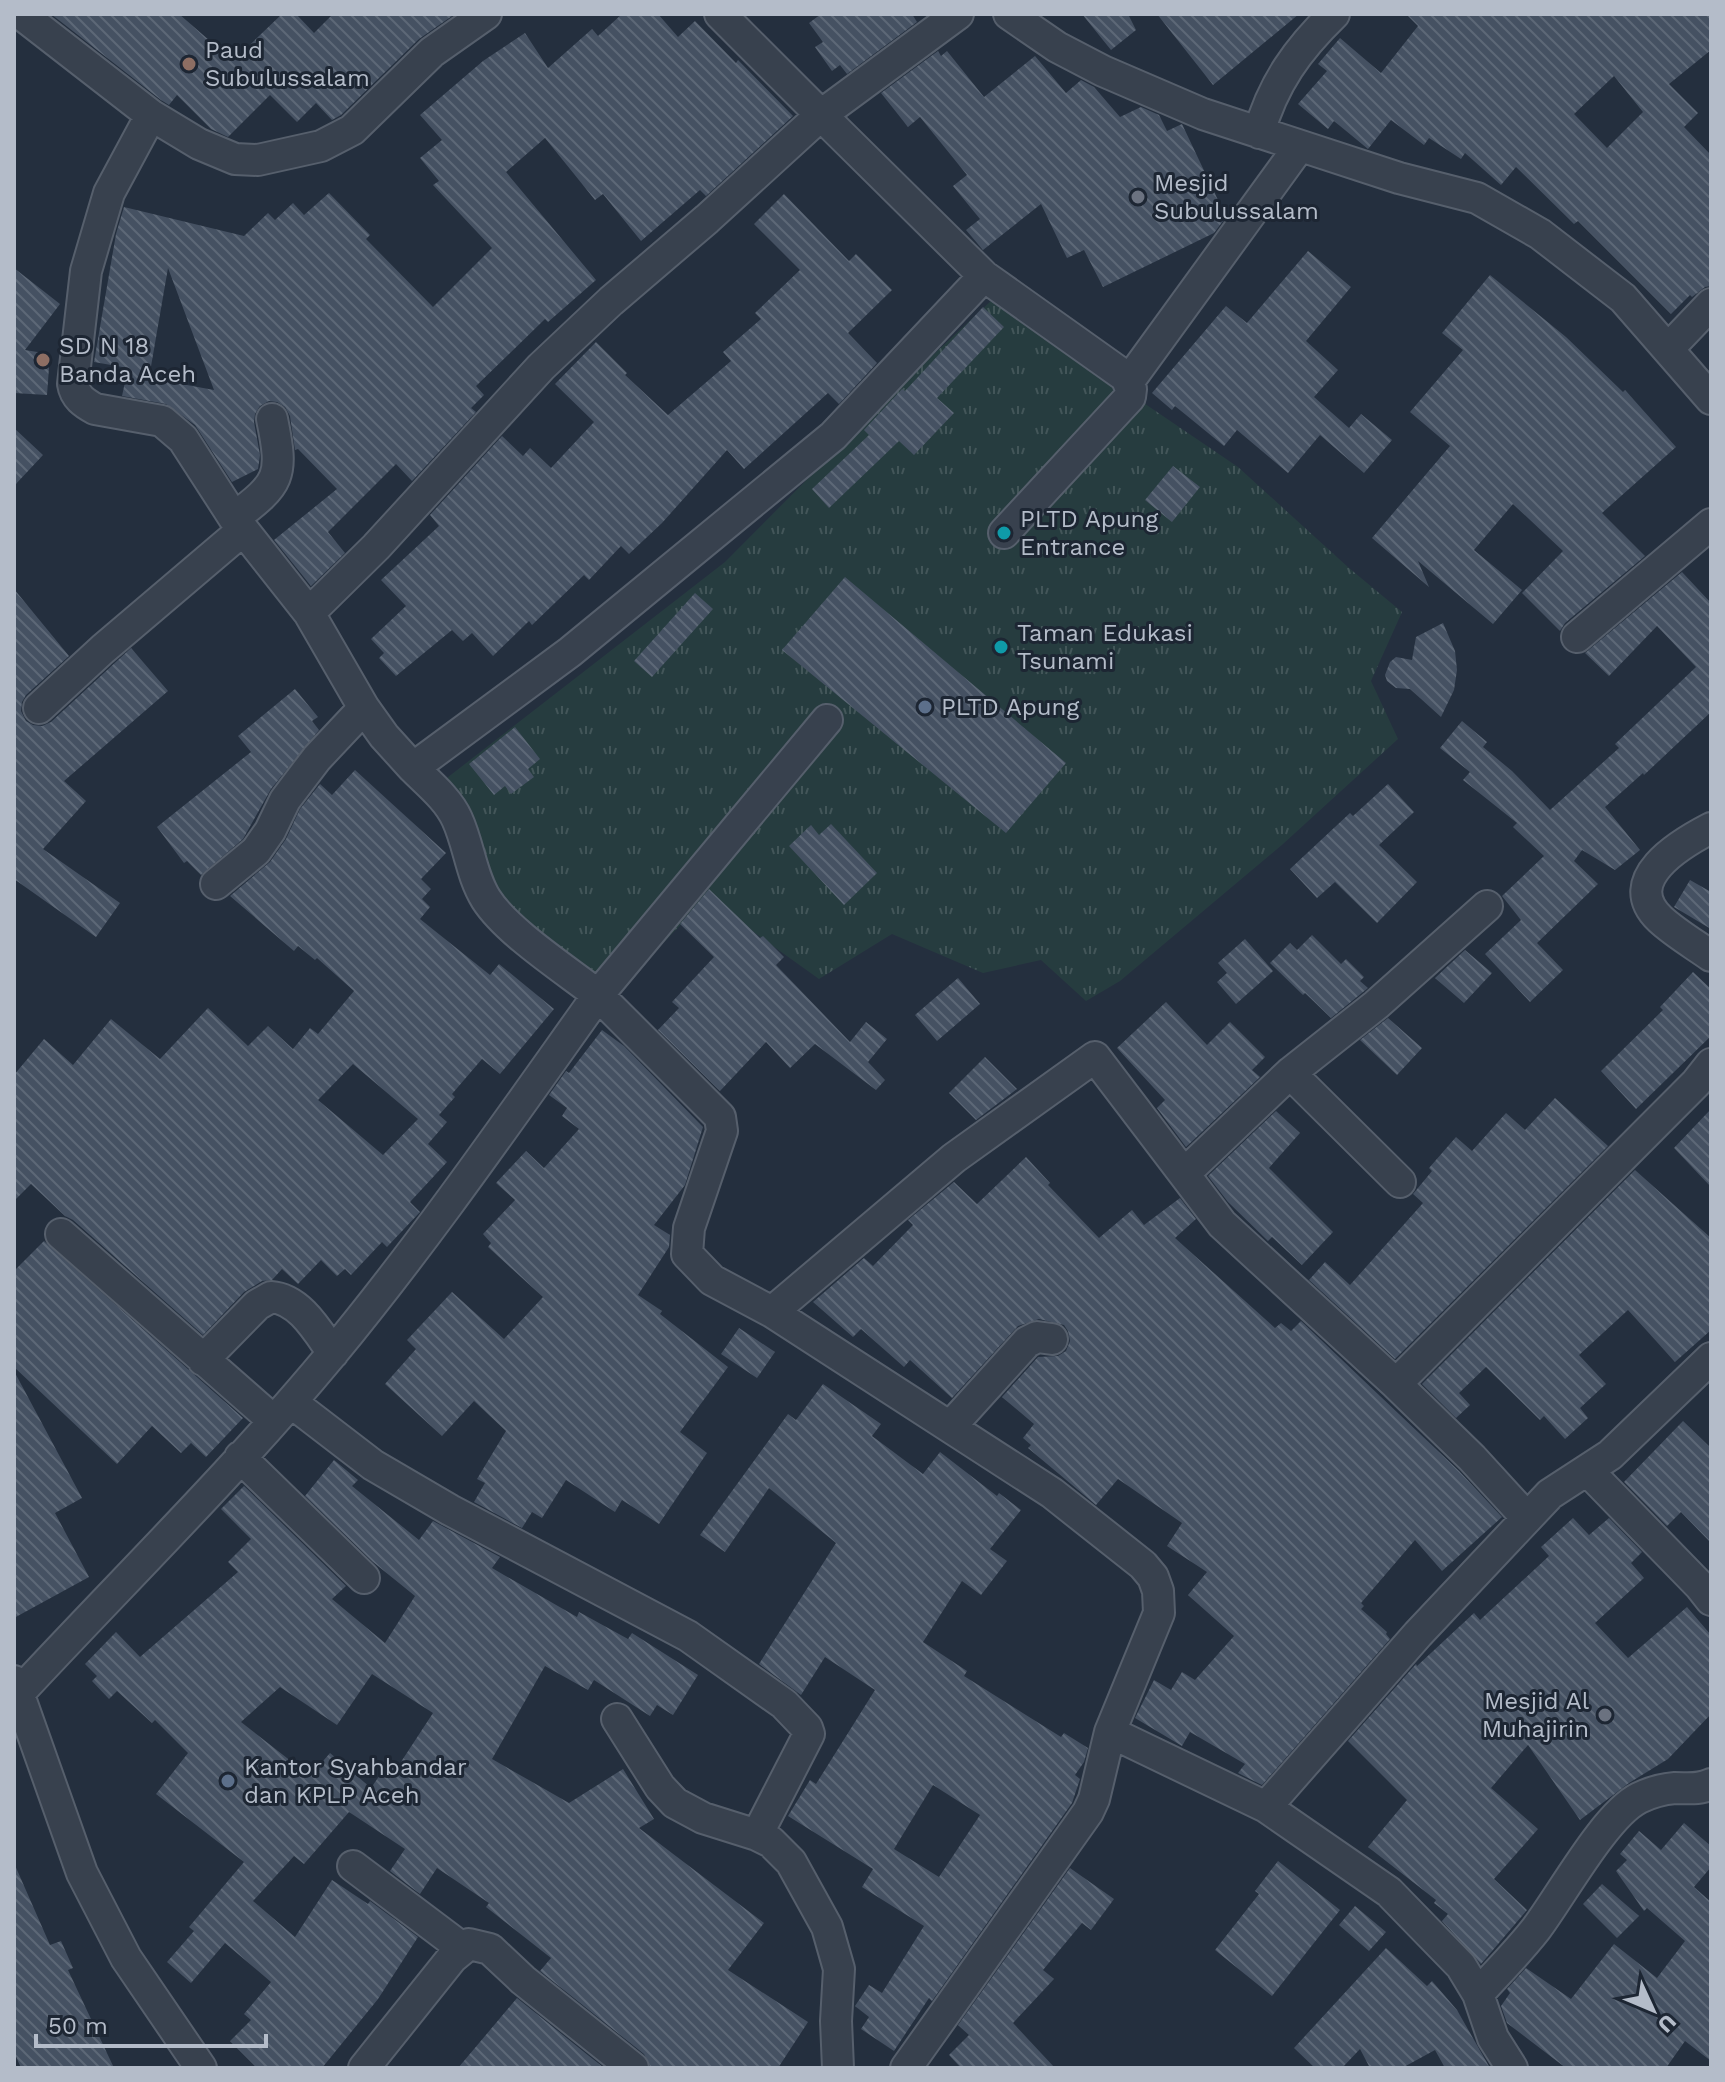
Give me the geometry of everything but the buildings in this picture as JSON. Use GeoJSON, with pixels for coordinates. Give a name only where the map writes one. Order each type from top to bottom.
{"type":"FeatureCollection","features":[{"type":"Feature","properties":{"kind":"street"},"geometry":{"type":"LineString","coordinates":[[33,18],[151,115],[199,144],[235,159],[258,160],[321,146],[352,130],[432,52],[486,14]]}},
{"type":"Feature","properties":{"kind":"street"},"geometry":{"type":"LineString","coordinates":[[720,14],[984,276],[1129,381]]}},
{"type":"Feature","properties":{"kind":"street"},"geometry":{"type":"LineString","coordinates":[[309,613],[376,547],[541,367],[611,301],[821,115],[958,14]]}},
{"type":"Feature","properties":{"kind":"street"},"geometry":{"type":"LineString","coordinates":[[1009,14],[1057,47],[1103,71],[1203,114],[1399,178],[1477,198],[1540,234],[1623,298],[1711,399]]}},
{"type":"Feature","properties":{"kind":"street"},"geometry":{"type":"LineString","coordinates":[[1259,133],[1279,79],[1303,45],[1334,14]]}},
{"type":"Feature","properties":{"kind":"street"},"geometry":{"type":"LineString","coordinates":[[151,115],[109,193],[86,271],[74,393],[95,409],[162,421],[183,439],[238,524],[309,613],[364,708],[456,815],[478,885],[488,902],[508,925],[598,995],[720,1117],[722,1131],[689,1228],[687,1254],[712,1280],[772,1312],[1052,1493],[1143,1565],[1153,1577],[1158,1591],[1159,1613],[1110,1732],[1088,1812],[906,2068]]}},
{"type":"Feature","properties":{"kind":"street"},"geometry":{"type":"LineString","coordinates":[[1004,533],[1130,397],[1129,381],[1299,147]]}},
{"type":"Feature","properties":{"kind":"street"},"geometry":{"type":"LineString","coordinates":[[413,768],[570,652],[833,436],[984,276]]}},
{"type":"Feature","properties":{"kind":"street"},"geometry":{"type":"LineString","coordinates":[[1669,348],[1711,304]]}},
{"type":"Feature","properties":{"kind":"street"},"geometry":{"type":"LineString","coordinates":[[39,708],[238,524],[272,487],[277,476],[278,450],[272,419]]}},
{"type":"Feature","properties":{"kind":"street"},"geometry":{"type":"LineString","coordinates":[[1577,637],[1711,524]]}},
{"type":"Feature","properties":{"kind":"street"},"geometry":{"type":"LineString","coordinates":[[216,884],[256,851],[285,800],[317,758],[364,708]]}},
{"type":"Feature","properties":{"kind":"street"},"geometry":{"type":"LineString","coordinates":[[201,2068],[126,1958],[82,1873],[16,1687],[240,1457],[333,1353],[450,1202],[598,995],[827,720]]}},
{"type":"Feature","properties":{"kind":"street"},"geometry":{"type":"LineString","coordinates":[[1711,828],[1669,853],[1647,881],[1647,902],[1653,911],[1711,956]]}},
{"type":"Feature","properties":{"kind":"street"},"geometry":{"type":"LineString","coordinates":[[1185,1173],[1290,1073],[1376,1005],[1487,906]]}},
{"type":"Feature","properties":{"kind":"street"},"geometry":{"type":"LineString","coordinates":[[772,1312],[954,1158],[1095,1057],[1222,1224],[1396,1384],[1472,1458],[1527,1518]]}},
{"type":"Feature","properties":{"kind":"street"},"geometry":{"type":"LineString","coordinates":[[1396,1384],[1696,1083],[1711,1064]]}},
{"type":"Feature","properties":{"kind":"street"},"geometry":{"type":"LineString","coordinates":[[1290,1073],[1400,1182]]}},
{"type":"Feature","properties":{"kind":"street"},"geometry":{"type":"LineString","coordinates":[[61,1234],[203,1360],[282,1412],[450,1510],[688,1636],[784,1704],[809,1734],[757,1835]]}},
{"type":"Feature","properties":{"kind":"street"},"geometry":{"type":"LineString","coordinates":[[203,1360],[257,1305],[271,1297],[286,1301],[298,1310],[311,1322],[333,1353]]}},
{"type":"Feature","properties":{"kind":"street"},"geometry":{"type":"LineString","coordinates":[[950,1427],[1027,1342],[1037,1337],[1052,1339]]}},
{"type":"Feature","properties":{"kind":"street"},"geometry":{"type":"LineString","coordinates":[[1266,1807],[1407,1645],[1527,1518],[1565,1482],[1588,1471],[1610,1455],[1711,1358]]}},
{"type":"Feature","properties":{"kind":"street"},"geometry":{"type":"LineString","coordinates":[[240,1457],[364,1578]]}},
{"type":"Feature","properties":{"kind":"street"},"geometry":{"type":"LineString","coordinates":[[1588,1471],[1711,1600]]}},
{"type":"Feature","properties":{"kind":"street"},"geometry":{"type":"LineString","coordinates":[[617,1719],[660,1787],[675,1803],[703,1818],[771,1842],[791,1862],[827,1927],[839,1969],[836,2021],[838,2068]]}},
{"type":"Feature","properties":{"kind":"street"},"geometry":{"type":"LineString","coordinates":[[1110,1732],[1266,1807],[1389,1892],[1461,1966],[1478,1994],[1485,2020],[1512,2068]]}},
{"type":"Feature","properties":{"kind":"street"},"geometry":{"type":"LineString","coordinates":[[1478,1994],[1535,1930],[1610,1823],[1627,1807],[1649,1794],[1711,1784]]}},
{"type":"Feature","properties":{"kind":"street"},"geometry":{"type":"LineString","coordinates":[[353,1866],[462,1948]]}},
{"type":"Feature","properties":{"kind":"street"},"geometry":{"type":"LineString","coordinates":[[364,2068],[462,1948],[476,1943],[490,1949],[523,1980],[633,2068]]}},
{"type":"Feature","properties":{"kind":"green space","name":"Taman Edukasi Tsunami"},"geometry":{"type":"Polygon","coordinates":[[[992,300],[1238,467],[1402,612],[1371,681],[1398,739],[1283,844],[1120,981],[1086,1001],[1041,960],[983,973],[892,934],[819,979],[706,898],[615,994],[494,900],[443,781],[725,562],[905,381],[992,300]]]}},
{"type":"Feature","properties":{"kind":"place","name":"Paud Subulussalam"},"geometry":{"type":"Point","coordinates":[189,64]}},
{"type":"Feature","properties":{"kind":"place","name":"Mesjid Subulussalam"},"geometry":{"type":"Point","coordinates":[1138,197]}},
{"type":"Feature","properties":{"kind":"place","name":"SD N 18 Banda Aceh"},"geometry":{"type":"Point","coordinates":[43,360]}},
{"type":"Feature","properties":{"kind":"place","name":"PLTD Apung Entrance"},"geometry":{"type":"Point","coordinates":[1004,533]}},
{"type":"Feature","properties":{"kind":"place","name":"Taman Edukasi Tsunami"},"geometry":{"type":"Point","coordinates":[1001,647]}},
{"type":"Feature","properties":{"kind":"place","name":"PLTD Apung"},"geometry":{"type":"Point","coordinates":[925,707]}},
{"type":"Feature","properties":{"kind":"place","name":"Mesjid Al Muhajirin"},"geometry":{"type":"Point","coordinates":[1605,1715]}},
{"type":"Feature","properties":{"kind":"place","name":"Kantor Syahbandar dan KPLP Aceh"},"geometry":{"type":"Point","coordinates":[228,1781]}}]}
